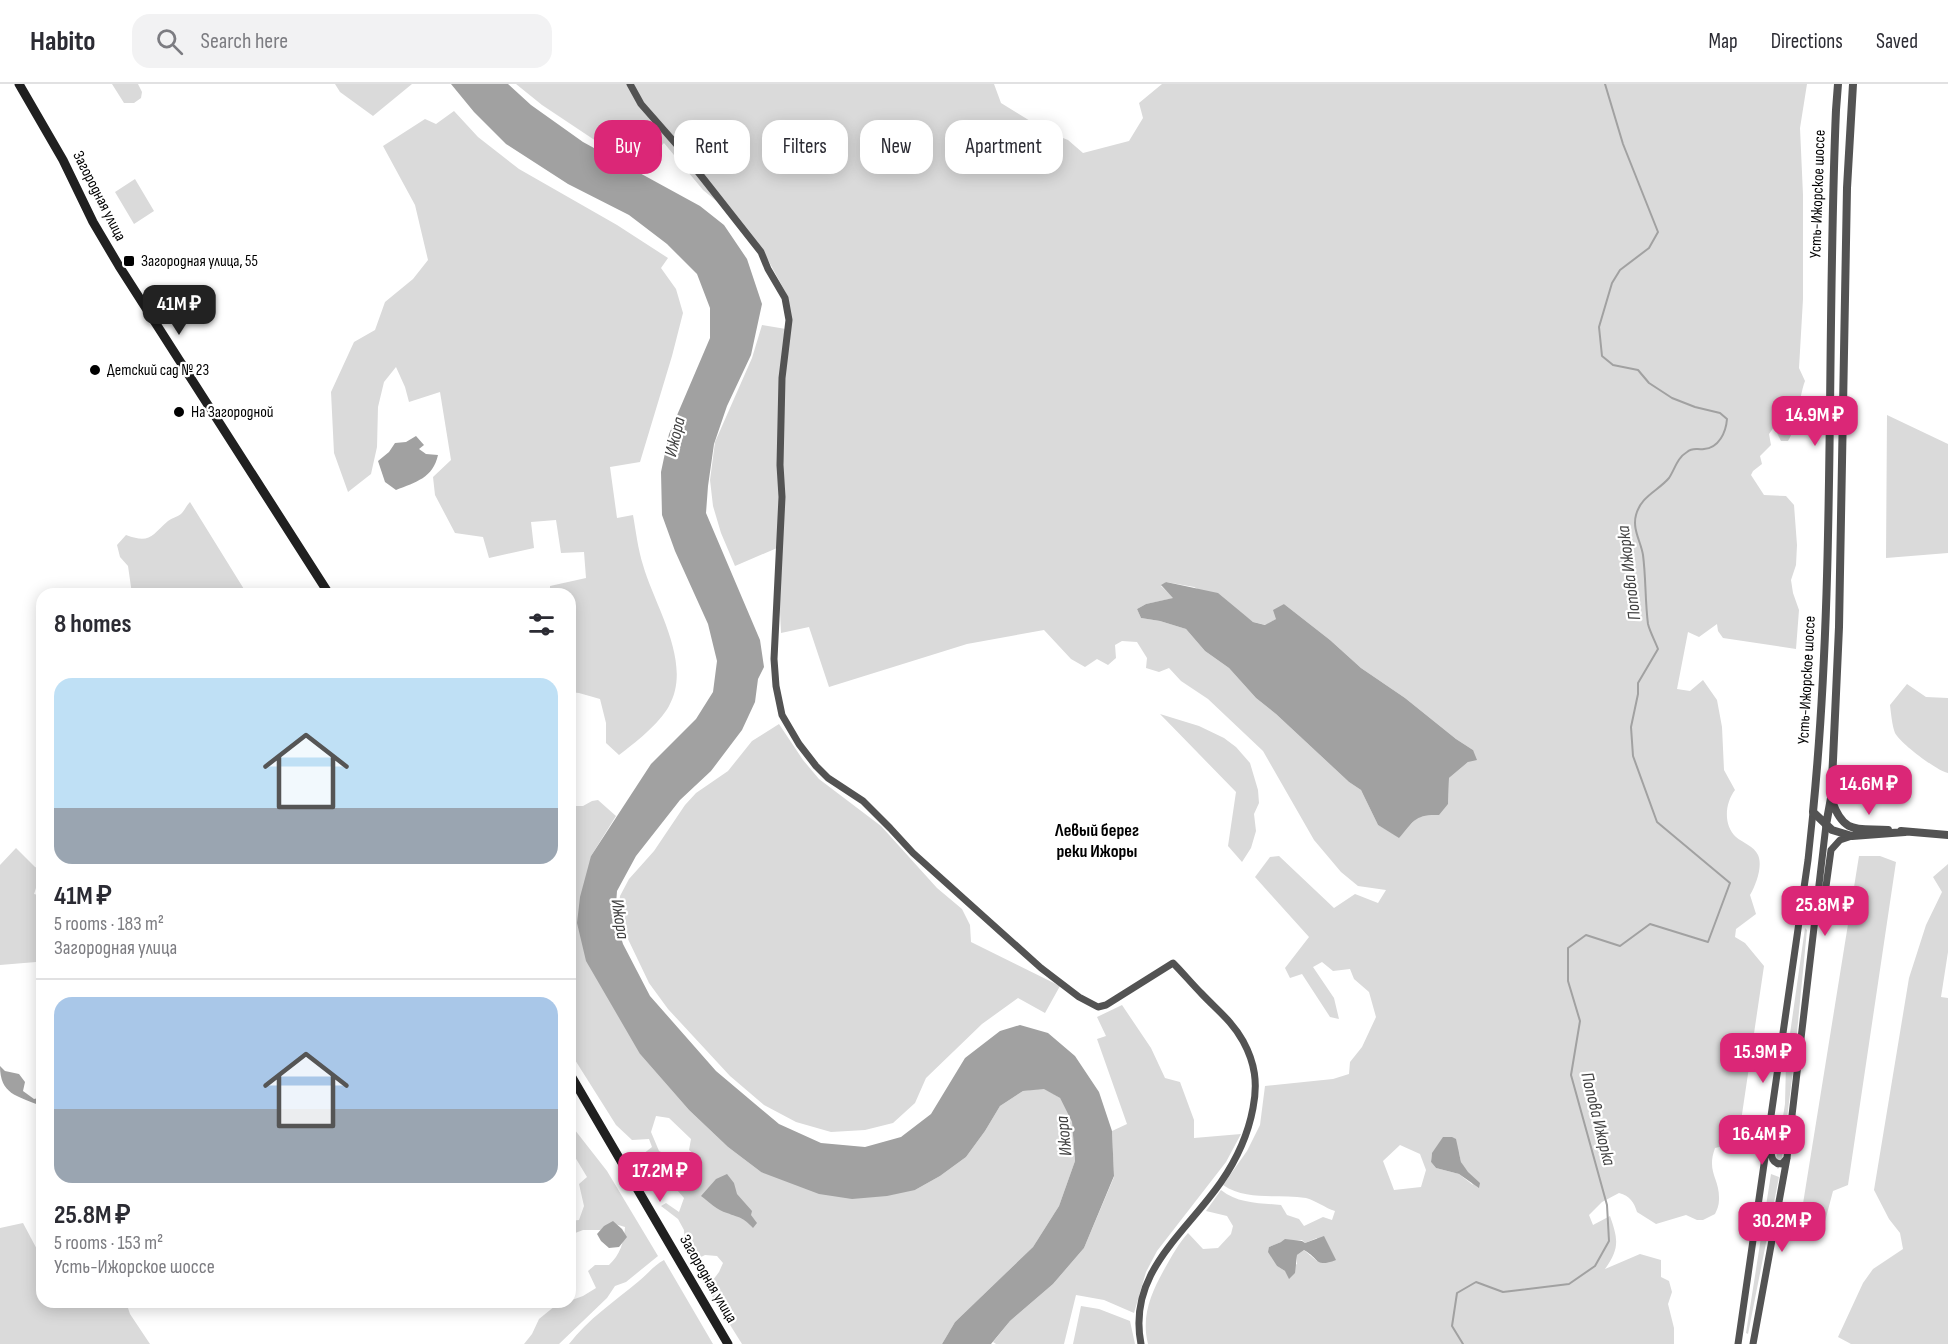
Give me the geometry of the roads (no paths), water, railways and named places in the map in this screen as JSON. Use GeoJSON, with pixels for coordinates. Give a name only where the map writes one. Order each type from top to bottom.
{"type":"FeatureCollection","features":[{"type":"Feature","properties":{"kind":"main road","name":"Загородная улица"},"geometry":{"type":"LineString","coordinates":[[19,84],[63,160],[113,257],[325,588]]}},
{"type":"Feature","properties":{"kind":"main road","name":"Загородная улица"},"geometry":{"type":"LineString","coordinates":[[576,1084],[728,1344]]}},
{"type":"Feature","properties":{"kind":"street"},"geometry":{"type":"LineString","coordinates":[[630,84],[641,104],[691,160],[706,184],[727,207],[761,252],[784,298],[789,320],[782,378],[780,465],[782,497],[774,659],[776,686],[782,715],[799,744],[828,778],[863,801],[913,853],[1041,968],[1078,997],[1098,1008],[1173,963],[1232,1022],[1249,1054],[1256,1082],[1251,1121],[1244,1143],[1220,1184],[1162,1253],[1152,1270],[1141,1301],[1139,1334],[1141,1344]]}},
{"type":"Feature","properties":{"kind":"street","name":"Усть-Ижорское шоссе"},"geometry":{"type":"LineString","coordinates":[[1738,1344],[1808,860],[1822,714],[1830,270],[1838,84]]}},
{"type":"Feature","properties":{"kind":"street","name":"Усть-Ижорское шоссе"},"geometry":{"type":"LineString","coordinates":[[1753,1344],[1787,1158],[1830,798],[1839,627],[1847,188],[1853,84]]}},
{"type":"Feature","properties":{"kind":"street"},"geometry":{"type":"LineString","coordinates":[[1830,798],[1838,817],[1848,826],[1948,835]]}},
{"type":"Feature","properties":{"kind":"street"},"geometry":{"type":"LineString","coordinates":[[1813,812],[1832,830],[1852,836],[1905,832]]}},
{"type":"Feature","properties":{"kind":"street","name":"Усть-Ижорское шоссе"},"geometry":{"type":"LineString","coordinates":[[1816,909],[1824,901],[1831,850],[1840,840],[1852,836]]}},
{"type":"Feature","properties":{"kind":"street"},"geometry":{"type":"LineString","coordinates":[[1770,1121],[1774,1132],[1771,1152],[1773,1162],[1782,1164],[1787,1158]]}},
{"type":"Feature","properties":{"kind":"water","name":"Ижора"},"geometry":{"type":"Polygon","coordinates":[[[451,84],[508,84],[531,105],[594,148],[594,174],[642,174],[700,206],[724,225],[747,259],[762,304],[751,355],[727,406],[714,444],[706,513],[760,640],[764,667],[758,679],[755,702],[742,730],[711,771],[680,800],[636,856],[617,891],[615,918],[623,944],[650,996],[716,1071],[779,1124],[821,1143],[865,1147],[901,1137],[931,1114],[965,1058],[1000,1031],[1020,1025],[1048,1033],[1075,1056],[1099,1092],[1112,1131],[1114,1176],[1084,1248],[1053,1284],[1010,1321],[991,1344],[942,1344],[955,1322],[1033,1247],[1059,1206],[1075,1161],[1072,1122],[1060,1098],[1044,1089],[1023,1091],[1000,1106],[966,1157],[940,1176],[915,1190],[887,1196],[852,1199],[819,1194],[761,1172],[728,1147],[689,1110],[640,1054],[586,961],[577,923],[580,897],[591,856],[651,764],[696,719],[713,692],[717,661],[708,624],[675,551],[662,515],[661,472],[669,434],[710,338],[710,308],[697,274],[667,244],[629,215],[568,184],[506,144],[474,112],[451,84]]]}},
{"type":"Feature","properties":{"kind":"water"},"geometry":{"type":"Polygon","coordinates":[[[416,436],[424,445],[419,449],[426,454],[438,455],[436,463],[423,478],[396,490],[385,482],[378,461],[389,452],[395,443],[406,442],[416,436]]]}},
{"type":"Feature","properties":{"kind":"water"},"geometry":{"type":"Polygon","coordinates":[[[1166,582],[1218,593],[1253,622],[1265,625],[1276,619],[1273,610],[1284,604],[1361,668],[1473,750],[1477,760],[1468,762],[1449,778],[1448,804],[1439,815],[1420,817],[1399,838],[1378,825],[1361,790],[1349,782],[1256,698],[1229,668],[1205,651],[1186,629],[1141,618],[1137,609],[1146,604],[1173,598],[1161,585],[1166,582]]]}},
{"type":"Feature","properties":{"kind":"water"},"geometry":{"type":"Polygon","coordinates":[[[0,1066],[5,1071],[19,1074],[25,1082],[23,1091],[36,1098],[36,1104],[11,1093],[3,1083],[0,1066]]]}},
{"type":"Feature","properties":{"kind":"water"},"geometry":{"type":"Polygon","coordinates":[[[1443,1137],[1456,1139],[1461,1162],[1480,1183],[1479,1188],[1459,1174],[1436,1168],[1431,1162],[1432,1153],[1443,1137]]]}},
{"type":"Feature","properties":{"kind":"water"},"geometry":{"type":"Polygon","coordinates":[[[727,1174],[734,1183],[737,1194],[752,1211],[751,1215],[757,1223],[753,1228],[744,1220],[713,1206],[701,1196],[716,1179],[727,1174]]]}},
{"type":"Feature","properties":{"kind":"water"},"geometry":{"type":"Polygon","coordinates":[[[613,1221],[627,1237],[619,1247],[609,1248],[597,1234],[613,1221]]]}},
{"type":"Feature","properties":{"kind":"water"},"geometry":{"type":"Polygon","coordinates":[[[1324,1236],[1336,1260],[1321,1263],[1304,1250],[1297,1255],[1295,1273],[1289,1279],[1268,1252],[1269,1247],[1285,1239],[1305,1243],[1324,1236]]]}},
{"type":"Feature","properties":{"kind":"waterway","name":"Попова Ижорка"},"geometry":{"type":"LineString","coordinates":[[1463,1344],[1452,1326],[1457,1293],[1476,1282],[1503,1292],[1569,1284],[1595,1266],[1609,1241],[1607,1205],[1571,1075],[1580,1021],[1568,981],[1568,948],[1586,935],[1620,946],[1650,924],[1708,942],[1730,883],[1657,822],[1633,756],[1631,727],[1638,683],[1658,649],[1648,624],[1644,564],[1636,530],[1636,515],[1638,508],[1646,498],[1669,478],[1678,460],[1684,454],[1691,450],[1709,448],[1718,442],[1727,419],[1720,413],[1672,398],[1649,383],[1638,370],[1613,365],[1602,356],[1599,327],[1612,283],[1620,270],[1649,248],[1658,232],[1623,144],[1605,84]]}},
{"type":"Feature","properties":{"kind":"place","name":"Загородная улица, 55"},"geometry":{"type":"Point","coordinates":[129,261]}},
{"type":"Feature","properties":{"kind":"place","name":"Детский сад № 23"},"geometry":{"type":"Point","coordinates":[95,370]}},
{"type":"Feature","properties":{"kind":"place","name":"На Загородной"},"geometry":{"type":"Point","coordinates":[179,412]}},
{"type":"Feature","properties":{"kind":"district","name":"Левый берег реки Ижоры"},"geometry":{"type":"Point","coordinates":[1097,840]}}]}
